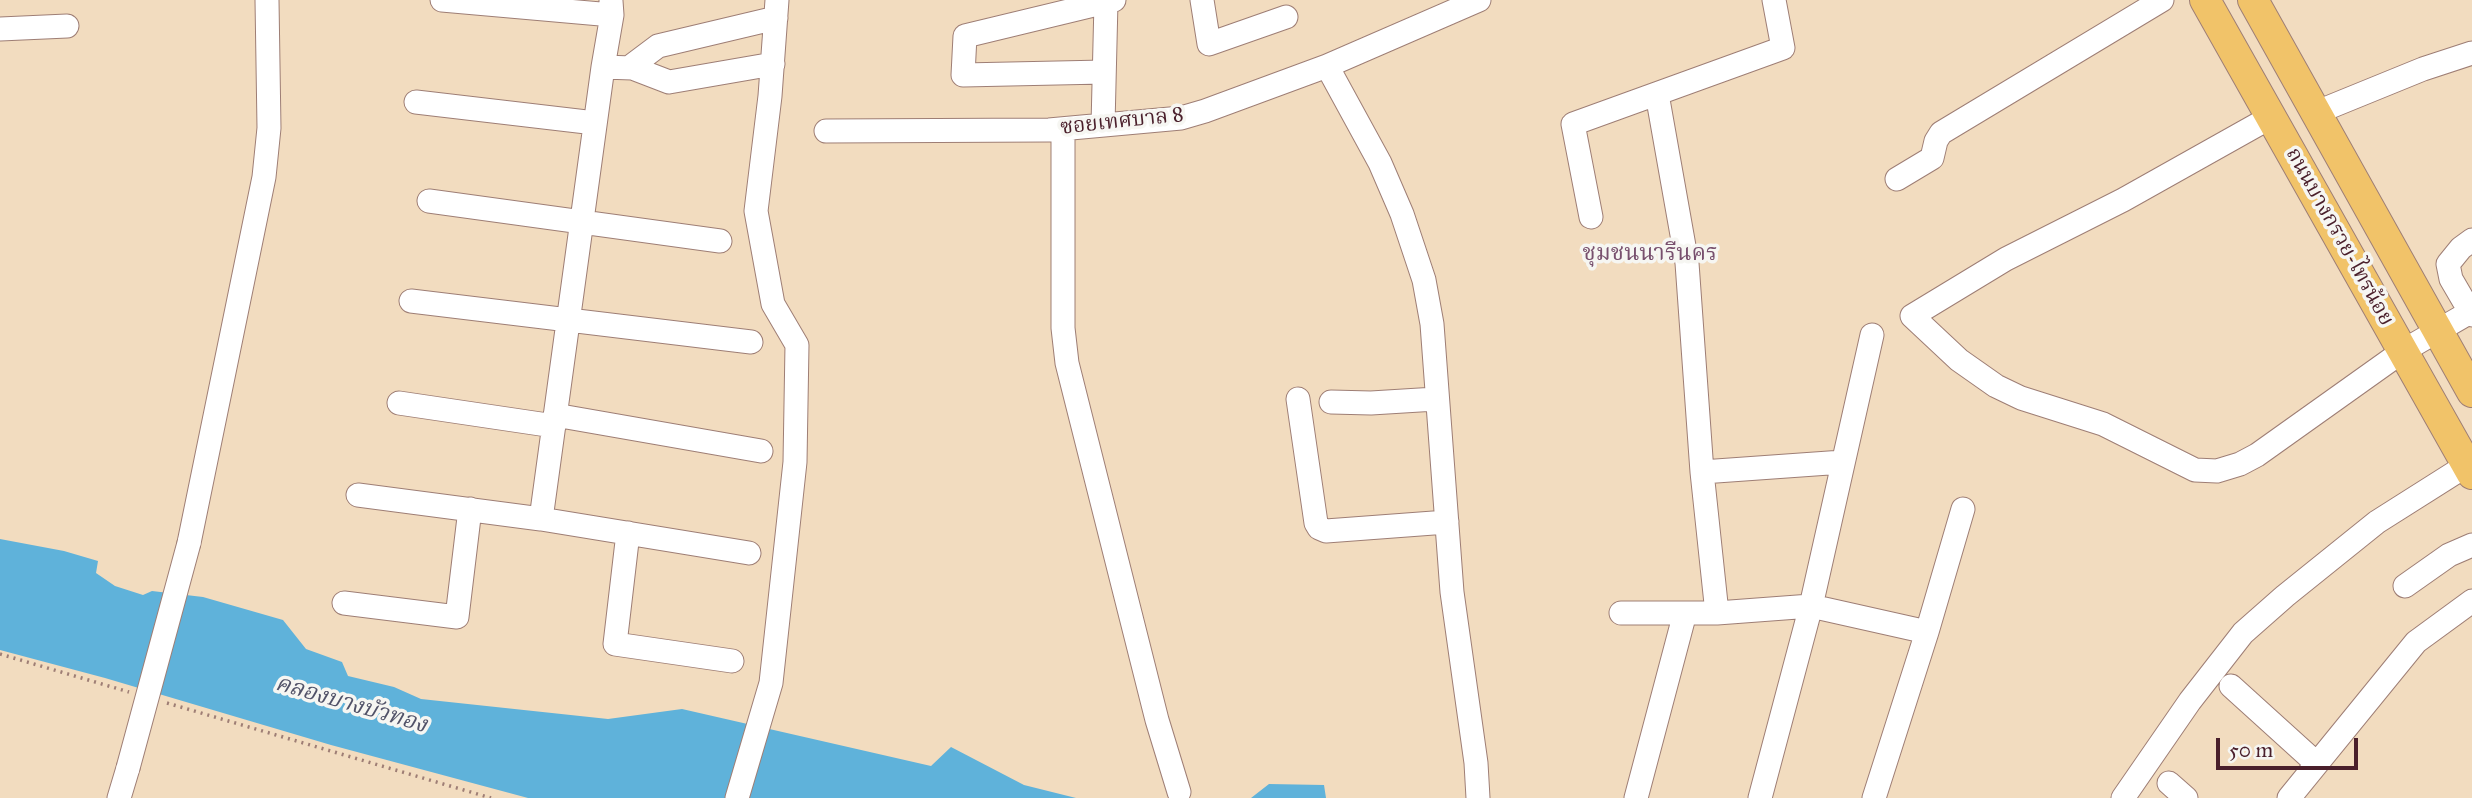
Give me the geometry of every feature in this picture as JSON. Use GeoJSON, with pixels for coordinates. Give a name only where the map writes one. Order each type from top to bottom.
{"type":"FeatureCollection","features":[{"type":"Feature","properties":{"kind":"main road","name":"ถนนบางกรวย-ไทรน้อย"},"geometry":{"type":"LineString","coordinates":[[2205,0],[2470,470]]}},
{"type":"Feature","properties":{"kind":"main road","name":"ถนนบางกรวย-ไทรน้อย"},"geometry":{"type":"LineString","coordinates":[[2253,0],[2472,392]]}},
{"type":"Feature","properties":{"kind":"street"},"geometry":{"type":"LineString","coordinates":[[119,798],[189,543],[264,177],[268,128],[267,0]]}},
{"type":"Feature","properties":{"kind":"street"},"geometry":{"type":"LineString","coordinates":[[442,0],[611,7],[541,519]]}},
{"type":"Feature","properties":{"kind":"street"},"geometry":{"type":"LineString","coordinates":[[1202,0],[1209,44],[1286,17]]}},
{"type":"Feature","properties":{"kind":"street","name":"ซอยเทศบาล 8"},"geometry":{"type":"LineString","coordinates":[[826,131],[1063,129],[1181,118],[1327,66],[1479,0]]}},
{"type":"Feature","properties":{"kind":"street"},"geometry":{"type":"LineString","coordinates":[[1591,217],[1573,124],[1783,48],[1774,0]]}},
{"type":"Feature","properties":{"kind":"street"},"geometry":{"type":"LineString","coordinates":[[1897,178],[1932,158],[1941,133],[2162,0]]}},
{"type":"Feature","properties":{"kind":"street"},"geometry":{"type":"LineString","coordinates":[[1103,125],[1110,1],[965,36],[963,75],[1104,72]]}},
{"type":"Feature","properties":{"kind":"street"},"geometry":{"type":"LineString","coordinates":[[632,68],[658,46],[776,9],[773,64],[756,211],[773,304],[797,345],[796,449],[771,683],[737,798]]}},
{"type":"Feature","properties":{"kind":"street"},"geometry":{"type":"LineString","coordinates":[[0,29],[66,26]]}},
{"type":"Feature","properties":{"kind":"street"},"geometry":{"type":"LineString","coordinates":[[2315,113],[2423,69],[2472,53]]}},
{"type":"Feature","properties":{"kind":"street"},"geometry":{"type":"LineString","coordinates":[[603,67],[632,68],[669,82],[773,64]]}},
{"type":"Feature","properties":{"kind":"street"},"geometry":{"type":"LineString","coordinates":[[1327,66],[1381,163],[1402,214],[1424,280],[1432,324],[1452,592],[1476,763],[1478,798]]}},
{"type":"Feature","properties":{"kind":"street"},"geometry":{"type":"LineString","coordinates":[[1657,94],[1687,263],[1702,472],[1717,613]]}},
{"type":"Feature","properties":{"kind":"street"},"geometry":{"type":"LineString","coordinates":[[416,102],[595,123]]}},
{"type":"Feature","properties":{"kind":"street"},"geometry":{"type":"LineString","coordinates":[[2271,117],[2123,200],[2006,259],[1912,316],[1959,360],[1996,386],[2103,424],[2195,470],[2217,471],[2257,455],[2403,351],[2471,312],[2451,279],[2448,264],[2461,248],[2472,240]]}},
{"type":"Feature","properties":{"kind":"street"},"geometry":{"type":"LineString","coordinates":[[1063,129],[1063,328],[1067,363],[1157,720],[1179,792]]}},
{"type":"Feature","properties":{"kind":"street"},"geometry":{"type":"LineString","coordinates":[[429,201],[720,241]]}},
{"type":"Feature","properties":{"kind":"street"},"geometry":{"type":"LineString","coordinates":[[411,301],[751,342]]}},
{"type":"Feature","properties":{"kind":"street"},"geometry":{"type":"LineString","coordinates":[[1760,798],[1811,606],[1872,335]]}},
{"type":"Feature","properties":{"kind":"street"},"geometry":{"type":"LineString","coordinates":[[1298,399],[1319,528],[1326,531],[1447,522]]}},
{"type":"Feature","properties":{"kind":"street"},"geometry":{"type":"LineString","coordinates":[[1331,402],[1371,403],[1436,399]]}},
{"type":"Feature","properties":{"kind":"street"},"geometry":{"type":"LineString","coordinates":[[399,402],[554,420],[761,450]]}},
{"type":"Feature","properties":{"kind":"street"},"geometry":{"type":"LineString","coordinates":[[1702,472],[1843,462]]}},
{"type":"Feature","properties":{"kind":"street"},"geometry":{"type":"LineString","coordinates":[[2123,798],[2190,701],[2243,633],[2377,522],[2470,470]]}},
{"type":"Feature","properties":{"kind":"street"},"geometry":{"type":"LineString","coordinates":[[359,495],[541,519],[749,553]]}},
{"type":"Feature","properties":{"kind":"street"},"geometry":{"type":"LineString","coordinates":[[344,603],[457,617],[470,509]]}},
{"type":"Feature","properties":{"kind":"street"},"geometry":{"type":"LineString","coordinates":[[1874,798],[1963,509]]}},
{"type":"Feature","properties":{"kind":"street"},"geometry":{"type":"LineString","coordinates":[[628,533],[615,643],[732,661]]}},
{"type":"Feature","properties":{"kind":"street"},"geometry":{"type":"LineString","coordinates":[[2404,586],[2449,555],[2472,545]]}},
{"type":"Feature","properties":{"kind":"street"},"geometry":{"type":"LineString","coordinates":[[2289,798],[2416,642],[2472,601]]}},
{"type":"Feature","properties":{"kind":"street"},"geometry":{"type":"LineString","coordinates":[[1621,613],[1717,613],[1811,606],[1927,632]]}},
{"type":"Feature","properties":{"kind":"street"},"geometry":{"type":"LineString","coordinates":[[1636,798],[1685,613]]}},
{"type":"Feature","properties":{"kind":"street"},"geometry":{"type":"LineString","coordinates":[[2231,686],[2316,763]]}},
{"type":"Feature","properties":{"kind":"path"},"geometry":{"type":"LineString","coordinates":[[0,654],[141,696]]}},
{"type":"Feature","properties":{"kind":"path"},"geometry":{"type":"LineString","coordinates":[[167,704],[491,798]]}},
{"type":"Feature","properties":{"kind":"water","name":"คลองบางบัวทอง"},"geometry":{"type":"Polygon","coordinates":[[[0,539],[64,551],[98,561],[96,573],[115,586],[143,595],[152,591],[203,597],[283,620],[306,649],[342,662],[348,676],[394,687],[421,699],[608,719],[682,709],[931,766],[951,747],[1024,785],[1076,798],[528,798],[331,745],[0,650],[0,539]]]}},
{"type":"Feature","properties":{"kind":"water"},"geometry":{"type":"Polygon","coordinates":[[[1269,784],[1324,785],[1326,798],[1251,798],[1269,784]]]}},
{"type":"Feature","properties":{"kind":"district","name":"ชุมชนนารีนคร"},"geometry":{"type":"Point","coordinates":[1650,254]}}]}
